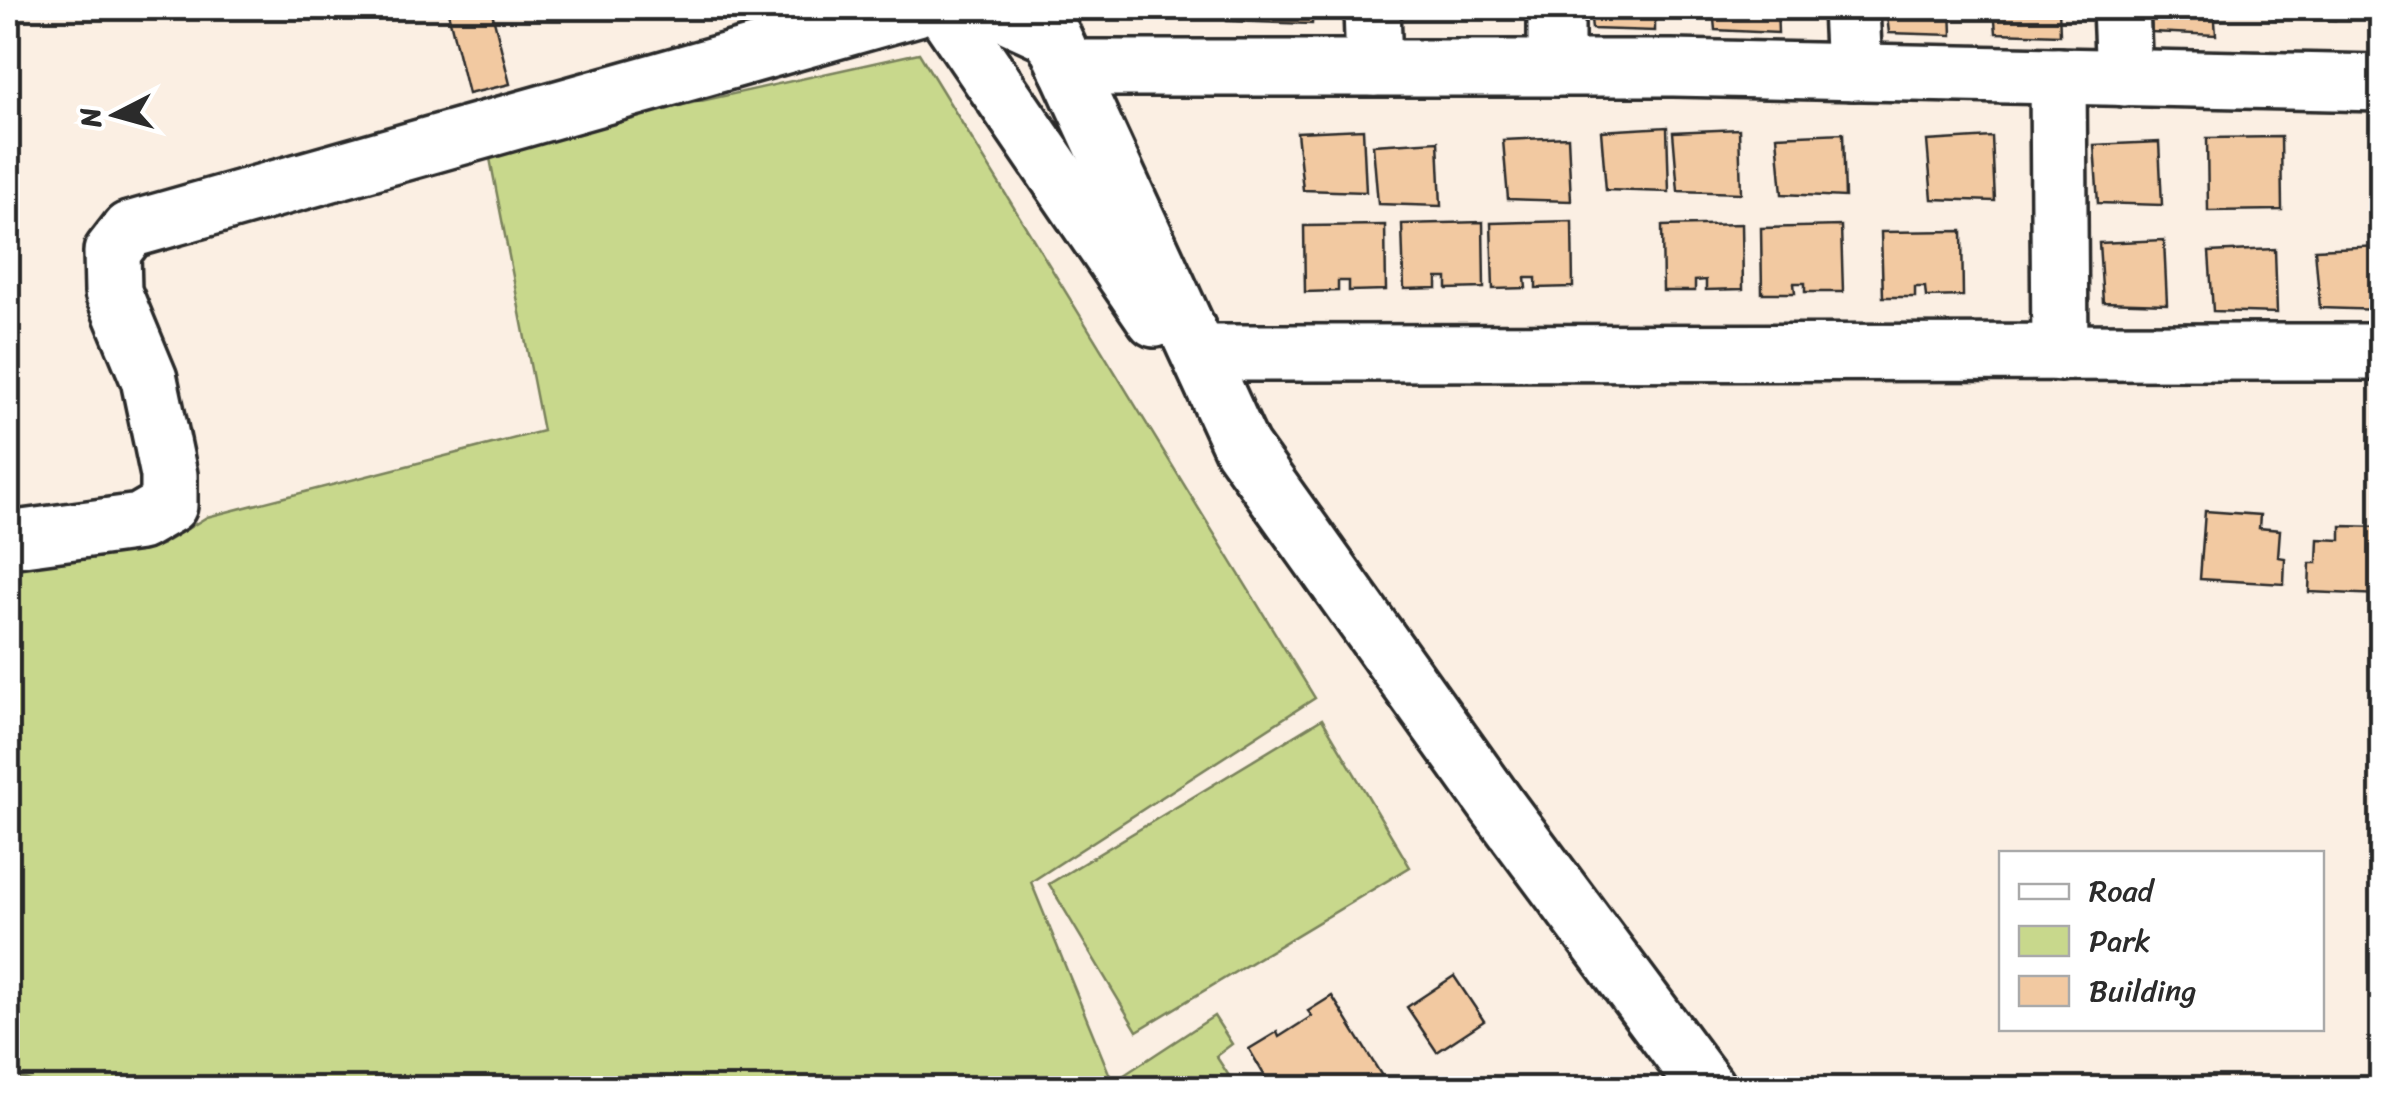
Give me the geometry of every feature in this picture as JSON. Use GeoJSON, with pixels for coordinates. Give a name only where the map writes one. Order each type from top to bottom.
{"type":"FeatureCollection","features":[{"type":"Feature","properties":{"kind":"street"},"geometry":{"type":"LineString","coordinates":[[8,540],[140,522],[168,505],[169,475],[148,379],[113,292],[112,252],[130,230],[917,8]]}},
{"type":"Feature","properties":{"kind":"street"},"geometry":{"type":"LineString","coordinates":[[942,8],[1242,448],[1498,807],[1707,1088]]}},
{"type":"Feature","properties":{"kind":"street"},"geometry":{"type":"LineString","coordinates":[[993,8],[1050,37],[1374,68],[1854,72],[2382,83]]}},
{"type":"Feature","properties":{"kind":"street"},"geometry":{"type":"LineString","coordinates":[[1372,8],[1374,68]]}},
{"type":"Feature","properties":{"kind":"street"},"geometry":{"type":"LineString","coordinates":[[1556,8],[1556,68]]}},
{"type":"Feature","properties":{"kind":"street"},"geometry":{"type":"LineString","coordinates":[[1851,8],[1854,72]]}},
{"type":"Feature","properties":{"kind":"street"},"geometry":{"type":"LineString","coordinates":[[2121,8],[2124,78]]}},
{"type":"Feature","properties":{"kind":"street"},"geometry":{"type":"LineString","coordinates":[[1050,37],[1242,448]]}},
{"type":"Feature","properties":{"kind":"street"},"geometry":{"type":"LineString","coordinates":[[1050,37],[1242,448]]}},
{"type":"Feature","properties":{"kind":"street"},"geometry":{"type":"LineString","coordinates":[[2058,76],[2060,353]]}},
{"type":"Feature","properties":{"kind":"street"},"geometry":{"type":"LineString","coordinates":[[1200,354],[2382,352]]}},
{"type":"Feature","properties":{"kind":"green space"},"geometry":{"type":"Polygon","coordinates":[[[919,53],[1315,698],[1031,882],[1115,1088],[49,1088],[8,1073],[8,554],[161,545],[207,517],[543,431],[488,148],[919,53]]]}},
{"type":"Feature","properties":{"kind":"green space"},"geometry":{"type":"Polygon","coordinates":[[[1322,719],[1410,867],[1137,1031],[1049,884],[1322,719]]]}},
{"type":"Feature","properties":{"kind":"green space"},"geometry":{"type":"Polygon","coordinates":[[[1214,1016],[1232,1044],[1216,1056],[1237,1088],[1128,1088],[1121,1077],[1214,1016]]]}},
{"type":"Feature","properties":{"kind":"building"},"geometry":{"type":"Polygon","coordinates":[[[447,8],[491,8],[510,84],[468,94],[447,8]]]}},
{"type":"Feature","properties":{"kind":"building"},"geometry":{"type":"Polygon","coordinates":[[[1227,8],[1313,8],[1312,24],[1227,21],[1227,8]]]}},
{"type":"Feature","properties":{"kind":"building"},"geometry":{"type":"Polygon","coordinates":[[[1590,8],[1655,8],[1655,31],[1592,29],[1590,8]]]}},
{"type":"Feature","properties":{"kind":"building"},"geometry":{"type":"Polygon","coordinates":[[[1713,8],[1777,8],[1778,33],[1715,30],[1713,8]]]}},
{"type":"Feature","properties":{"kind":"building"},"geometry":{"type":"Polygon","coordinates":[[[1886,8],[1951,8],[1952,35],[1889,33],[1886,8]]]}},
{"type":"Feature","properties":{"kind":"building"},"geometry":{"type":"Polygon","coordinates":[[[1994,8],[2059,8],[2060,35],[1996,33],[1994,8]]]}},
{"type":"Feature","properties":{"kind":"building"},"geometry":{"type":"Polygon","coordinates":[[[2150,8],[2214,8],[2216,35],[2152,32],[2150,8]]]}},
{"type":"Feature","properties":{"kind":"building"},"geometry":{"type":"Polygon","coordinates":[[[2271,8],[2335,8],[2335,20],[2272,17],[2271,8]]]}},
{"type":"Feature","properties":{"kind":"building"},"geometry":{"type":"Polygon","coordinates":[[[1667,127],[1669,192],[1606,190],[1601,131],[1667,127]]]}},
{"type":"Feature","properties":{"kind":"building"},"geometry":{"type":"Polygon","coordinates":[[[1363,129],[1366,192],[1303,190],[1297,132],[1363,129]]]}},
{"type":"Feature","properties":{"kind":"building"},"geometry":{"type":"Polygon","coordinates":[[[1739,129],[1741,193],[1678,191],[1673,132],[1739,129]]]}},
{"type":"Feature","properties":{"kind":"building"},"geometry":{"type":"Polygon","coordinates":[[[1843,133],[1845,197],[1782,194],[1777,136],[1843,133]]]}},
{"type":"Feature","properties":{"kind":"building"},"geometry":{"type":"Polygon","coordinates":[[[1568,137],[1571,201],[1508,199],[1503,140],[1568,137]]]}},
{"type":"Feature","properties":{"kind":"building"},"geometry":{"type":"Polygon","coordinates":[[[1992,137],[1995,201],[1932,199],[1927,141],[1992,137]]]}},
{"type":"Feature","properties":{"kind":"building"},"geometry":{"type":"Polygon","coordinates":[[[2281,137],[2282,210],[2208,211],[2207,138],[2281,137]]]}},
{"type":"Feature","properties":{"kind":"building"},"geometry":{"type":"Polygon","coordinates":[[[1438,141],[1441,206],[1378,204],[1373,145],[1438,141]]]}},
{"type":"Feature","properties":{"kind":"building"},"geometry":{"type":"Polygon","coordinates":[[[2159,142],[2162,205],[2098,203],[2094,145],[2159,142]]]}},
{"type":"Feature","properties":{"kind":"building"},"geometry":{"type":"Polygon","coordinates":[[[1572,221],[1573,287],[1536,288],[1536,278],[1525,278],[1526,288],[1493,289],[1491,223],[1572,221]]]}},
{"type":"Feature","properties":{"kind":"building"},"geometry":{"type":"Polygon","coordinates":[[[1483,222],[1484,288],[1447,289],[1447,278],[1437,278],[1437,288],[1404,289],[1402,224],[1483,222]]]}},
{"type":"Feature","properties":{"kind":"building"},"geometry":{"type":"Polygon","coordinates":[[[1742,224],[1743,289],[1706,290],[1706,280],[1695,281],[1695,291],[1663,291],[1662,226],[1742,224]]]}},
{"type":"Feature","properties":{"kind":"building"},"geometry":{"type":"Polygon","coordinates":[[[1385,225],[1386,290],[1349,291],[1349,281],[1338,281],[1338,291],[1305,292],[1304,226],[1385,225]]]}},
{"type":"Feature","properties":{"kind":"building"},"geometry":{"type":"Polygon","coordinates":[[[1841,226],[1843,292],[1805,292],[1805,283],[1794,283],[1795,293],[1762,293],[1761,228],[1841,226]]]}},
{"type":"Feature","properties":{"kind":"building"},"geometry":{"type":"Polygon","coordinates":[[[1962,231],[1963,296],[1926,297],[1925,287],[1915,287],[1915,297],[1883,297],[1881,232],[1962,231]]]}},
{"type":"Feature","properties":{"kind":"building"},"geometry":{"type":"Polygon","coordinates":[[[2164,240],[2167,304],[2103,302],[2099,243],[2164,240]]]}},
{"type":"Feature","properties":{"kind":"building"},"geometry":{"type":"Polygon","coordinates":[[[2381,246],[2382,310],[2320,308],[2315,249],[2381,246]]]}},
{"type":"Feature","properties":{"kind":"building"},"geometry":{"type":"Polygon","coordinates":[[[2275,249],[2277,313],[2213,311],[2209,252],[2275,249]]]}},
{"type":"Feature","properties":{"kind":"building"},"geometry":{"type":"Polygon","coordinates":[[[2205,511],[2260,515],[2259,528],[2280,530],[2278,557],[2285,558],[2284,584],[2200,579],[2205,511]]]}},
{"type":"Feature","properties":{"kind":"building"},"geometry":{"type":"Polygon","coordinates":[[[2341,526],[2382,527],[2382,595],[2309,592],[2310,563],[2317,563],[2318,539],[2341,540],[2341,526]]]}},
{"type":"Feature","properties":{"kind":"building"},"geometry":{"type":"Polygon","coordinates":[[[1454,976],[1484,1021],[1437,1052],[1407,1007],[1454,976]]]}},
{"type":"Feature","properties":{"kind":"building"},"geometry":{"type":"Polygon","coordinates":[[[1332,996],[1382,1076],[1362,1088],[1265,1088],[1261,1081],[1266,1078],[1249,1049],[1277,1032],[1279,1037],[1312,1016],[1308,1011],[1332,996]]]}}]}
